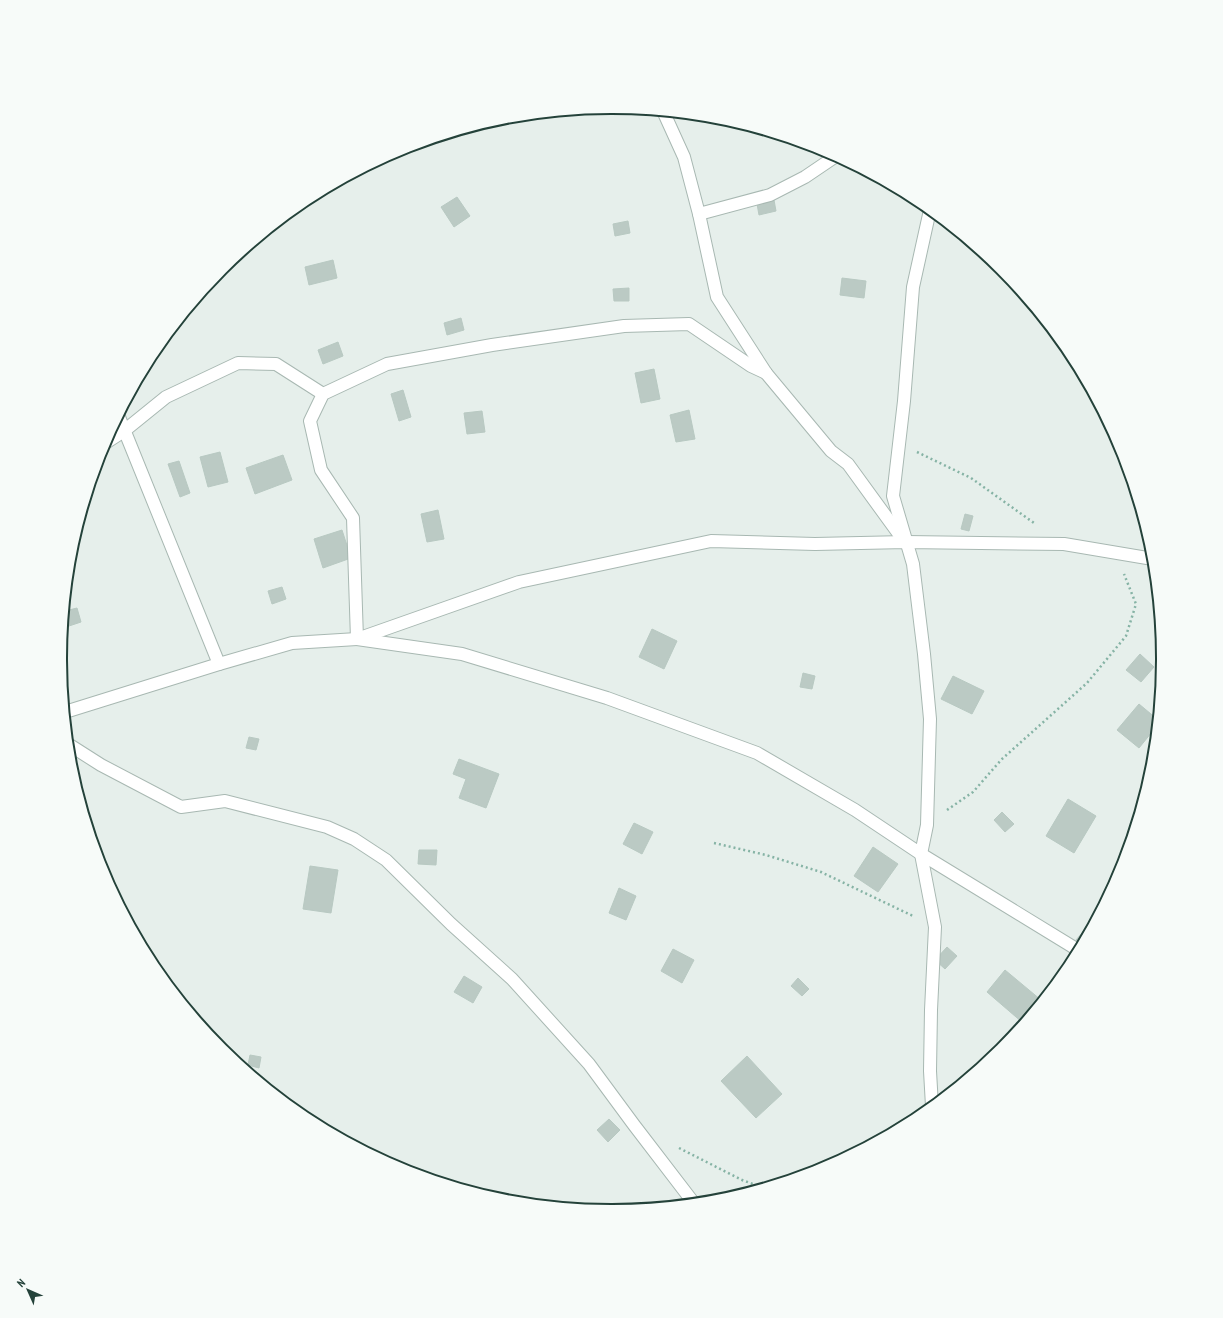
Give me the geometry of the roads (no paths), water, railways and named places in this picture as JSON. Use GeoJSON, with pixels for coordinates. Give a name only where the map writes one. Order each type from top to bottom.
{"type":"FeatureCollection","features":[{"type":"Feature","properties":{"kind":"street"},"geometry":{"type":"LineString","coordinates":[[666,118],[684,157],[700,214],[717,297],[766,373],[831,451],[848,464],[906,542]]}},
{"type":"Feature","properties":{"kind":"street"},"geometry":{"type":"LineString","coordinates":[[700,214],[770,195],[805,177],[829,160]]}},
{"type":"Feature","properties":{"kind":"street"},"geometry":{"type":"LineString","coordinates":[[929,217],[913,287],[904,400],[892,496],[912,564],[924,654],[930,719],[927,825],[921,854],[935,927],[931,1010],[930,1071],[932,1099]]}},
{"type":"Feature","properties":{"kind":"street"},"geometry":{"type":"LineString","coordinates":[[357,639],[353,518],[321,470],[310,421],[323,394],[387,364],[492,345],[624,326],[689,324],[751,366],[766,373]]}},
{"type":"Feature","properties":{"kind":"street"},"geometry":{"type":"LineString","coordinates":[[114,437],[166,397],[238,363],[276,364],[323,394]]}},
{"type":"Feature","properties":{"kind":"street"},"geometry":{"type":"LineString","coordinates":[[121,422],[219,664]]}},
{"type":"Feature","properties":{"kind":"street"},"geometry":{"type":"LineString","coordinates":[[357,639],[519,582],[711,541],[815,544],[906,542],[1064,544],[1147,558]]}},
{"type":"Feature","properties":{"kind":"street"},"geometry":{"type":"LineString","coordinates":[[70,711],[292,643],[357,639],[462,654],[607,698],[757,753],[855,810],[921,854],[1073,947]]}},
{"type":"Feature","properties":{"kind":"street"},"geometry":{"type":"LineString","coordinates":[[75,748],[100,765],[181,806],[225,801],[327,827],[354,839],[386,860],[451,924],[512,979],[584,1058],[690,1198]]}}]}
